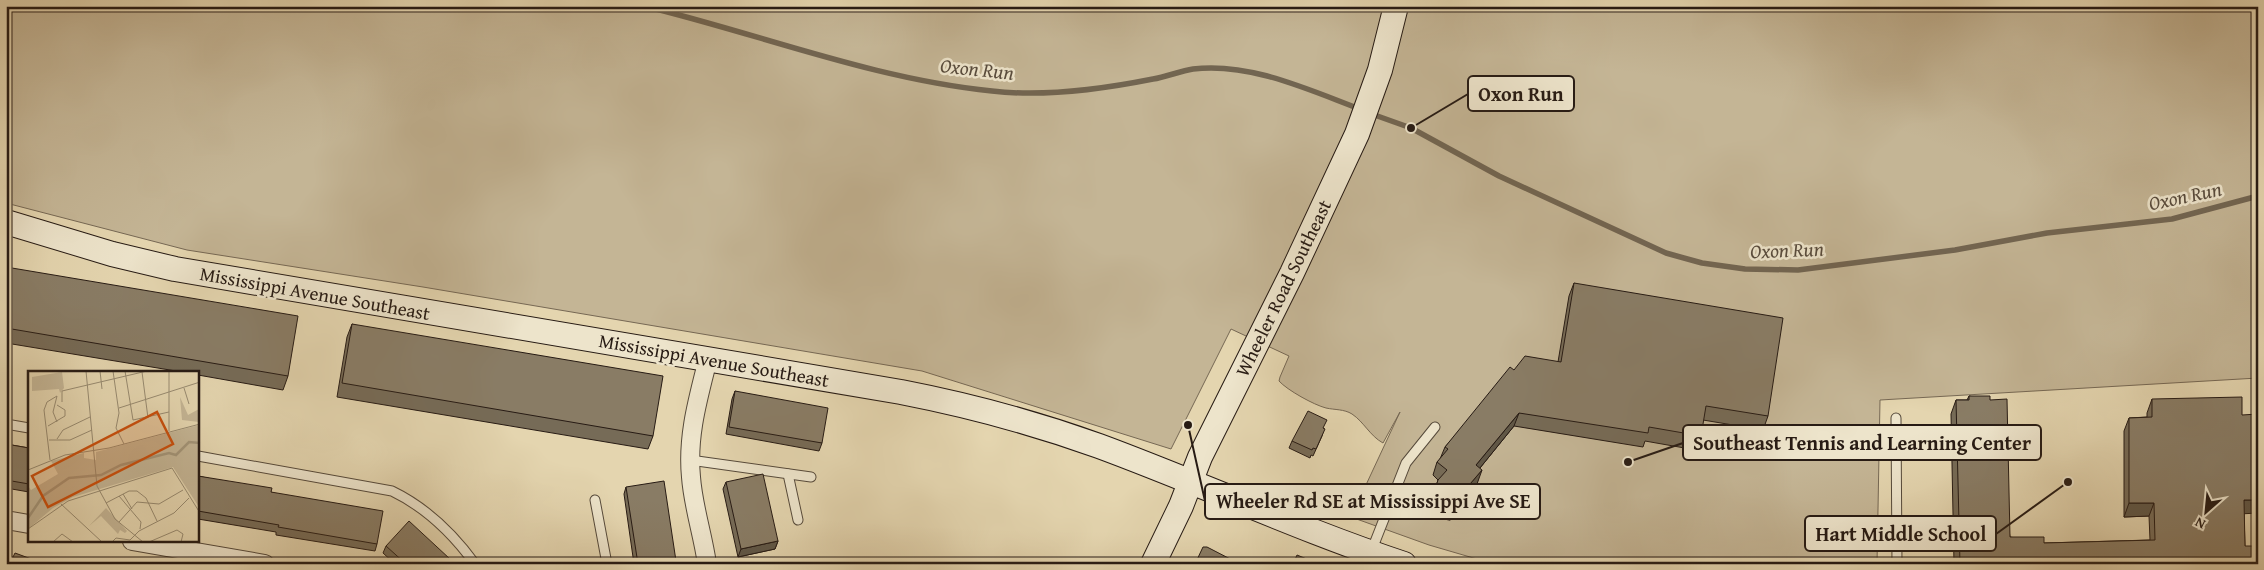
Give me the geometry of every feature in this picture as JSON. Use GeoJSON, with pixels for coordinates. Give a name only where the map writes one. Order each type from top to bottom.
{"type":"FeatureCollection","features":[{"type":"Feature","properties":{"kind":"main road","name":"Wheeler Road Southeast"},"geometry":{"type":"LineString","coordinates":[[1153,564],[1181,506],[1200,456],[1292,273],[1345,161],[1373,93],[1386,52],[1396,6]]}},
{"type":"Feature","properties":{"kind":"main road","name":"Mississippi Avenue Southeast"},"geometry":{"type":"LineString","coordinates":[[6,222],[112,254],[175,269],[902,392],[955,403],[1069,436],[1404,564]]}},
{"type":"Feature","properties":{"kind":"street"},"geometry":{"type":"LineString","coordinates":[[707,564],[693,498],[690,460],[691,433],[708,359]]}},
{"type":"Feature","properties":{"kind":"street"},"geometry":{"type":"LineString","coordinates":[[6,520],[28,524]]}},
{"type":"Feature","properties":{"kind":"street"},"geometry":{"type":"LineString","coordinates":[[134,542],[166,556],[265,564]]}},
{"type":"Feature","properties":{"kind":"lane"},"geometry":{"type":"LineString","coordinates":[[1896,418],[1897,564]]}},
{"type":"Feature","properties":{"kind":"lane"},"geometry":{"type":"LineString","coordinates":[[6,424],[28,428]]}},
{"type":"Feature","properties":{"kind":"lane"},"geometry":{"type":"LineString","coordinates":[[1370,552],[1406,462],[1435,427]]}},
{"type":"Feature","properties":{"kind":"lane"},"geometry":{"type":"LineString","coordinates":[[199,456],[392,491],[412,501],[463,547],[475,564]]}},
{"type":"Feature","properties":{"kind":"lane"},"geometry":{"type":"LineString","coordinates":[[690,460],[812,477]]}},
{"type":"Feature","properties":{"kind":"lane"},"geometry":{"type":"LineString","coordinates":[[788,474],[798,520]]}},
{"type":"Feature","properties":{"kind":"lane"},"geometry":{"type":"LineString","coordinates":[[595,500],[607,564]]}},
{"type":"Feature","properties":{"kind":"shaded area"},"geometry":{"type":"Polygon","coordinates":[[[6,6],[2258,6],[2258,378],[1880,400],[1877,564],[1494,564],[1429,545],[1351,517],[1400,412],[1383,443],[1374,437],[1349,412],[1326,408],[1288,389],[1279,381],[1289,356],[1231,329],[1171,449],[922,371],[423,287],[187,250],[6,203],[6,6]]]}},
{"type":"Feature","properties":{"kind":"building"},"geometry":{"type":"Polygon","coordinates":[[[6,267],[298,316],[288,376],[6,328],[6,267]]]}},
{"type":"Feature","properties":{"kind":"building"},"geometry":{"type":"Polygon","coordinates":[[[1574,283],[1783,318],[1768,416],[1706,406],[1701,436],[1649,427],[1648,433],[1519,413],[1476,465],[1482,470],[1470,484],[1471,492],[1462,504],[1454,507],[1444,504],[1439,500],[1435,489],[1438,480],[1447,470],[1437,462],[1448,449],[1445,447],[1510,367],[1514,370],[1525,356],[1561,362],[1574,283]]]}},
{"type":"Feature","properties":{"kind":"building"},"geometry":{"type":"Polygon","coordinates":[[[352,324],[663,376],[653,436],[342,383],[352,324]]]}},
{"type":"Feature","properties":{"kind":"building"},"geometry":{"type":"Polygon","coordinates":[[[735,391],[828,408],[822,443],[729,427],[735,391]]]}},
{"type":"Feature","properties":{"kind":"building"},"geometry":{"type":"Polygon","coordinates":[[[1969,396],[1990,396],[1990,400],[2007,399],[2010,537],[2044,537],[2044,543],[2155,540],[2154,503],[2129,503],[2129,418],[2152,417],[2152,399],[2242,397],[2242,415],[2258,414],[2258,500],[2244,500],[2245,546],[2258,546],[2258,564],[1960,564],[1956,400],[1969,400],[1969,396]]]}},
{"type":"Feature","properties":{"kind":"building"},"geometry":{"type":"Polygon","coordinates":[[[1308,411],[1327,420],[1316,449],[1313,448],[1312,450],[1292,441],[1308,411]]]}},
{"type":"Feature","properties":{"kind":"building"},"geometry":{"type":"Polygon","coordinates":[[[6,444],[28,448],[28,484],[6,480],[6,444]]]}},
{"type":"Feature","properties":{"kind":"building"},"geometry":{"type":"Polygon","coordinates":[[[763,474],[778,541],[741,549],[726,482],[763,474]]]}},
{"type":"Feature","properties":{"kind":"building"},"geometry":{"type":"Polygon","coordinates":[[[199,476],[272,488],[271,492],[383,511],[377,544],[278,527],[279,525],[199,511],[199,476]]]}},
{"type":"Feature","properties":{"kind":"building"},"geometry":{"type":"Polygon","coordinates":[[[664,481],[676,561],[638,564],[626,487],[664,481]]]}},
{"type":"Feature","properties":{"kind":"building"},"geometry":{"type":"Polygon","coordinates":[[[409,521],[450,559],[446,564],[406,564],[386,546],[409,521]]]}},
{"type":"Feature","properties":{"kind":"building"},"geometry":{"type":"Polygon","coordinates":[[[1203,547],[1207,547],[1238,563],[1195,564],[1203,547]]]}},
{"type":"Feature","properties":{"kind":"building"},"geometry":{"type":"Polygon","coordinates":[[[15,553],[45,564],[6,564],[6,555],[13,557],[15,553]]]}},
{"type":"Feature","properties":{"kind":"building"},"geometry":{"type":"Polygon","coordinates":[[[1297,555],[1319,564],[1293,564],[1297,555]]]}},
{"type":"Feature","properties":{"kind":"building"},"geometry":{"type":"Polygon","coordinates":[[[57,559],[60,559],[75,564],[56,564],[57,559]]]}},
{"type":"Feature","properties":{"kind":"waterway","name":"Oxon Run"},"geometry":{"type":"LineString","coordinates":[[644,6],[860,66],[948,85],[1011,93],[1072,91],[1114,86],[1193,69],[1214,68],[1236,70],[1279,79],[1360,109]]}},
{"type":"Feature","properties":{"kind":"waterway","name":"Oxon Run"},"geometry":{"type":"LineString","coordinates":[[1369,113],[1411,128],[1499,176],[1666,253],[1702,263],[1745,269],[1798,270],[1955,250],[2047,233],[2172,219],[2258,196]]}},
{"type":"Feature","properties":{"kind":"place","name":"Oxon Run"},"geometry":{"type":"Point","coordinates":[1411,128]}},
{"type":"Feature","properties":{"kind":"place","name":"Wheeler Rd SE at Mississippi Ave SE"},"geometry":{"type":"Point","coordinates":[1188,425]}},
{"type":"Feature","properties":{"kind":"place","name":"Southeast Tennis and Learning Center"},"geometry":{"type":"Point","coordinates":[1628,462]}},
{"type":"Feature","properties":{"kind":"place","name":"Hart Middle School"},"geometry":{"type":"Point","coordinates":[2068,482]}}]}
